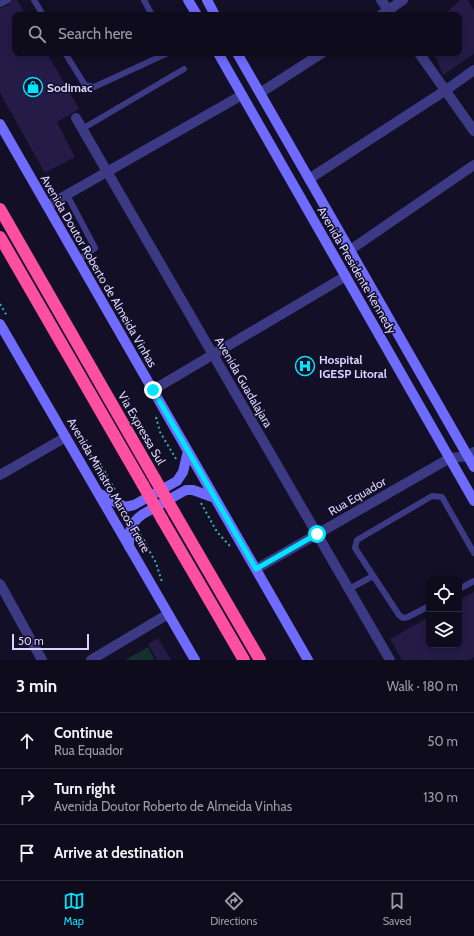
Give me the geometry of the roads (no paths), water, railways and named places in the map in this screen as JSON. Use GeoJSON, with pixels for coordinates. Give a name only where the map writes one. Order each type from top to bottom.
{"type":"FeatureCollection","features":[{"type":"Feature","properties":{"kind":"highway","name":"Via Expressa Sul"},"geometry":{"type":"LineString","coordinates":[[0,209],[260,660]]}},
{"type":"Feature","properties":{"kind":"highway"},"geometry":{"type":"LineString","coordinates":[[0,237],[244,660]]}},
{"type":"Feature","properties":{"kind":"main road"},"geometry":{"type":"LineString","coordinates":[[188,0],[194,12]]}},
{"type":"Feature","properties":{"kind":"main road"},"geometry":{"type":"LineString","coordinates":[[207,0],[213,12]]}},
{"type":"Feature","properties":{"kind":"main road","name":"Avenida Presidente Kennedy"},"geometry":{"type":"LineString","coordinates":[[220,56],[474,501]]}},
{"type":"Feature","properties":{"kind":"main road","name":"Avenida Presidente Kennedy"},"geometry":{"type":"LineString","coordinates":[[239,56],[350,250],[471,454],[474,467]]}},
{"type":"Feature","properties":{"kind":"main road","name":"Avenida Doutor Roberto de Almeida Vinhas"},"geometry":{"type":"LineString","coordinates":[[0,124],[308,660]]}},
{"type":"Feature","properties":{"kind":"main road","name":"Avenida Ministro Marcos Freire"},"geometry":{"type":"LineString","coordinates":[[4,321],[66,437],[194,660]]}},
{"type":"Feature","properties":{"kind":"main road"},"geometry":{"type":"LineString","coordinates":[[98,493],[125,507],[134,505],[177,481],[183,472],[188,451]]}},
{"type":"Feature","properties":{"kind":"main road"},"geometry":{"type":"LineString","coordinates":[[129,547],[130,533],[133,522],[142,514],[181,492],[193,490],[215,498]]}},
{"type":"Feature","properties":{"kind":"street"},"geometry":{"type":"LineString","coordinates":[[381,0],[387,12]]}},
{"type":"Feature","properties":{"kind":"street"},"geometry":{"type":"LineString","coordinates":[[388,12],[403,0]]}},
{"type":"Feature","properties":{"kind":"street"},"geometry":{"type":"LineString","coordinates":[[260,93],[317,56]]}},
{"type":"Feature","properties":{"kind":"street"},"geometry":{"type":"LineString","coordinates":[[421,56],[474,131]]}},
{"type":"Feature","properties":{"kind":"street"},"geometry":{"type":"LineString","coordinates":[[309,179],[446,90],[474,70]]}},
{"type":"Feature","properties":{"kind":"street"},"geometry":{"type":"LineString","coordinates":[[47,206],[242,95]]}},
{"type":"Feature","properties":{"kind":"street","name":"Avenida Guadalajara"},"geometry":{"type":"LineString","coordinates":[[76,118],[390,660]]}},
{"type":"Feature","properties":{"kind":"street"},"geometry":{"type":"LineString","coordinates":[[350,250],[474,165]]}},
{"type":"Feature","properties":{"kind":"street"},"geometry":{"type":"LineString","coordinates":[[153,390],[346,276]]}},
{"type":"Feature","properties":{"kind":"street"},"geometry":{"type":"LineString","coordinates":[[0,475],[66,437]]}},
{"type":"Feature","properties":{"kind":"street","name":"Rua Equador"},"geometry":{"type":"LineString","coordinates":[[256,569],[450,458],[471,454]]}},
{"type":"Feature","properties":{"kind":"street"},"geometry":{"type":"LineString","coordinates":[[0,584],[42,660]]}},
{"type":"Feature","properties":{"kind":"street"},"geometry":{"type":"LineString","coordinates":[[91,660],[168,614]]}},
{"type":"Feature","properties":{"kind":"lane"},"geometry":{"type":"LineString","coordinates":[[0,4],[8,0]]}},
{"type":"Feature","properties":{"kind":"lane"},"geometry":{"type":"LineString","coordinates":[[34,0],[41,12]]}},
{"type":"Feature","properties":{"kind":"lane"},"geometry":{"type":"LineString","coordinates":[[144,0],[150,12]]}},
{"type":"Feature","properties":{"kind":"lane"},"geometry":{"type":"LineString","coordinates":[[67,56],[85,85],[89,88],[129,72],[162,56]]}},
{"type":"Feature","properties":{"kind":"lane"},"geometry":{"type":"LineString","coordinates":[[82,129],[184,69]]}},
{"type":"Feature","properties":{"kind":"lane"},"geometry":{"type":"LineString","coordinates":[[67,195],[95,248],[78,260]]}},
{"type":"Feature","properties":{"kind":"lane"},"geometry":{"type":"LineString","coordinates":[[426,608],[408,617],[403,618],[399,615],[355,548],[357,540],[432,496],[442,497],[474,553]]}},
{"type":"Feature","properties":{"kind":"lane"},"geometry":{"type":"LineString","coordinates":[[349,589],[373,576]]}},
{"type":"Feature","properties":{"kind":"lane"},"geometry":{"type":"LineString","coordinates":[[462,587],[474,581]]}},
{"type":"Feature","properties":{"kind":"place","name":"Sodimac"},"geometry":{"type":"Point","coordinates":[33,87]}},
{"type":"Feature","properties":{"kind":"place","name":"Hospital IGESP Litoral"},"geometry":{"type":"Point","coordinates":[305,366]}}]}
